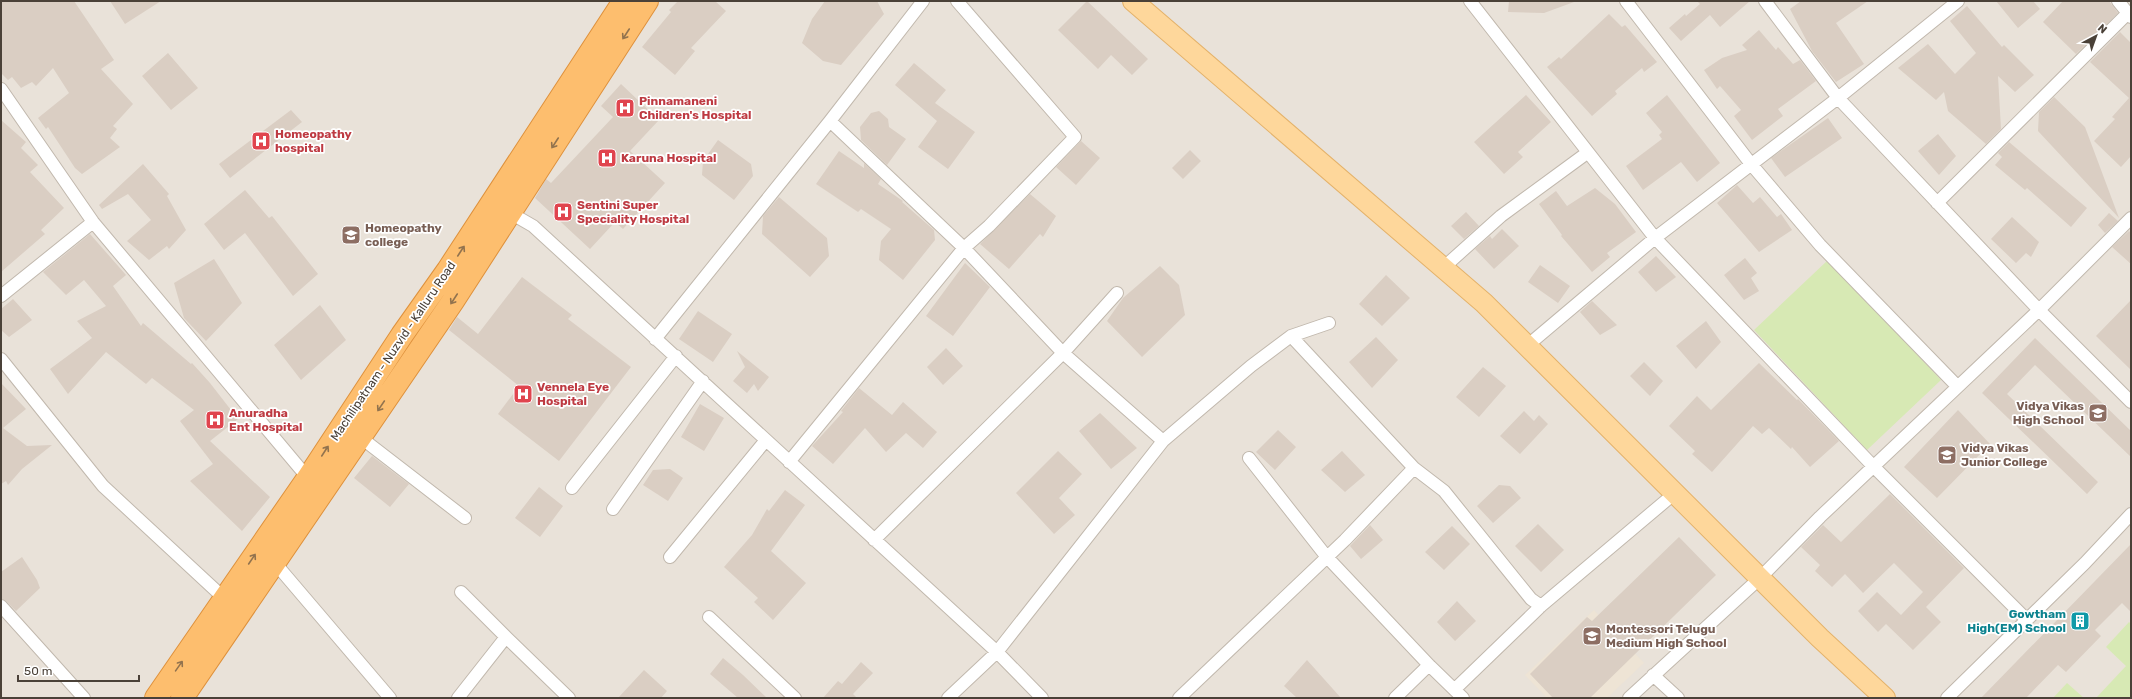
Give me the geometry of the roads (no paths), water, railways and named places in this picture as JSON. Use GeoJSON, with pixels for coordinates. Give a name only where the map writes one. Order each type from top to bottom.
{"type":"FeatureCollection","features":[{"type":"Feature","properties":{"kind":"highway","name":"Machilipatnam - Nuzvid - Kalluru Road"},"geometry":{"type":"LineString","coordinates":[[182,698],[275,564],[360,437],[502,206],[624,1]]}},
{"type":"Feature","properties":{"kind":"highway","name":"Machilipatnam - Nuzvid - Kalluru Road"},"geometry":{"type":"LineString","coordinates":[[158,698],[308,478],[647,1]]}},
{"type":"Feature","properties":{"kind":"main road"},"geometry":{"type":"LineString","coordinates":[[1134,1],[1484,303],[1820,638],[1885,698]]}},
{"type":"Feature","properties":{"kind":"street"},"geometry":{"type":"LineString","coordinates":[[655,339],[830,121],[923,1]]}},
{"type":"Feature","properties":{"kind":"street"},"geometry":{"type":"LineString","coordinates":[[789,462],[964,248],[989,226],[1075,136],[957,1]]}},
{"type":"Feature","properties":{"kind":"street"},"geometry":{"type":"LineString","coordinates":[[1470,1],[1587,153],[1655,238],[1873,466],[2027,620]]}},
{"type":"Feature","properties":{"kind":"street"},"geometry":{"type":"LineString","coordinates":[[1626,1],[1751,164],[1820,245],[1957,386]]}},
{"type":"Feature","properties":{"kind":"street"},"geometry":{"type":"LineString","coordinates":[[1527,346],[1655,238],[1838,98],[1958,1]]}},
{"type":"Feature","properties":{"kind":"street"},"geometry":{"type":"LineString","coordinates":[[1937,203],[2129,15],[2118,1]]}},
{"type":"Feature","properties":{"kind":"street"},"geometry":{"type":"LineString","coordinates":[[1770,3],[1838,98],[2039,310],[2131,402]]}},
{"type":"Feature","properties":{"kind":"street"},"geometry":{"type":"LineString","coordinates":[[1,89],[93,222],[308,478]]}},
{"type":"Feature","properties":{"kind":"street"},"geometry":{"type":"LineString","coordinates":[[830,121],[964,248],[1063,353],[1163,441]]}},
{"type":"Feature","properties":{"kind":"street"},"geometry":{"type":"LineString","coordinates":[[1443,268],[1501,216],[1587,153]]}},
{"type":"Feature","properties":{"kind":"street"},"geometry":{"type":"LineString","coordinates":[[502,206],[533,226],[655,339],[676,356],[996,652],[1042,698]]}},
{"type":"Feature","properties":{"kind":"street"},"geometry":{"type":"LineString","coordinates":[[1629,698],[1760,578],[1873,466],[2039,310],[2131,219]]}},
{"type":"Feature","properties":{"kind":"street"},"geometry":{"type":"LineString","coordinates":[[1,296],[93,222]]}},
{"type":"Feature","properties":{"kind":"street"},"geometry":{"type":"LineString","coordinates":[[874,540],[1063,353],[1117,293]]}},
{"type":"Feature","properties":{"kind":"street"},"geometry":{"type":"LineString","coordinates":[[948,698],[996,652],[1163,441],[1251,366],[1291,336],[1329,323]]}},
{"type":"Feature","properties":{"kind":"street"},"geometry":{"type":"LineString","coordinates":[[1291,336],[1414,468],[1444,491],[1531,598],[1542,606]]}},
{"type":"Feature","properties":{"kind":"street"},"geometry":{"type":"LineString","coordinates":[[572,488],[676,356]]}},
{"type":"Feature","properties":{"kind":"street"},"geometry":{"type":"LineString","coordinates":[[1,359],[103,486],[225,599]]}},
{"type":"Feature","properties":{"kind":"street"},"geometry":{"type":"LineString","coordinates":[[613,509],[703,382]]}},
{"type":"Feature","properties":{"kind":"street"},"geometry":{"type":"LineString","coordinates":[[360,437],[465,518]]}},
{"type":"Feature","properties":{"kind":"street"},"geometry":{"type":"LineString","coordinates":[[670,557],[766,440]]}},
{"type":"Feature","properties":{"kind":"street"},"geometry":{"type":"LineString","coordinates":[[1249,458],[1326,556],[1429,665],[1463,698]]}},
{"type":"Feature","properties":{"kind":"street"},"geometry":{"type":"LineString","coordinates":[[1178,698],[1326,556],[1345,540],[1414,468]]}},
{"type":"Feature","properties":{"kind":"street"},"geometry":{"type":"LineString","coordinates":[[1455,689],[1542,606],[1675,493]]}},
{"type":"Feature","properties":{"kind":"street"},"geometry":{"type":"LineString","coordinates":[[1947,698],[2085,563],[2131,514]]}},
{"type":"Feature","properties":{"kind":"street"},"geometry":{"type":"LineString","coordinates":[[275,564],[390,698]]}},
{"type":"Feature","properties":{"kind":"street"},"geometry":{"type":"LineString","coordinates":[[461,592],[569,698]]}},
{"type":"Feature","properties":{"kind":"street"},"geometry":{"type":"LineString","coordinates":[[1,606],[84,698]]}},
{"type":"Feature","properties":{"kind":"street"},"geometry":{"type":"LineString","coordinates":[[709,617],[795,698]]}},
{"type":"Feature","properties":{"kind":"street"},"geometry":{"type":"LineString","coordinates":[[458,698],[506,637]]}},
{"type":"Feature","properties":{"kind":"street"},"geometry":{"type":"LineString","coordinates":[[1396,698],[1429,665]]}},
{"type":"Feature","properties":{"kind":"street"},"geometry":{"type":"LineString","coordinates":[[1653,675],[1678,698]]}},
{"type":"Feature","properties":{"kind":"place","name":"Pinnamaneni Children's Hospital"},"geometry":{"type":"Point","coordinates":[625,108]}},
{"type":"Feature","properties":{"kind":"place","name":"Homeopathy hospital"},"geometry":{"type":"Point","coordinates":[261,141]}},
{"type":"Feature","properties":{"kind":"place","name":"Karuna Hospital"},"geometry":{"type":"Point","coordinates":[607,158]}},
{"type":"Feature","properties":{"kind":"place","name":"Sentini Super Speciality Hospital"},"geometry":{"type":"Point","coordinates":[563,212]}},
{"type":"Feature","properties":{"kind":"place","name":"Homeopathy college"},"geometry":{"type":"Point","coordinates":[351,235]}},
{"type":"Feature","properties":{"kind":"place","name":"Vennela Eye Hospital"},"geometry":{"type":"Point","coordinates":[523,394]}},
{"type":"Feature","properties":{"kind":"place","name":"Vidya Vikas High School"},"geometry":{"type":"Point","coordinates":[2098,413]}},
{"type":"Feature","properties":{"kind":"place","name":"Anuradha Ent Hospital"},"geometry":{"type":"Point","coordinates":[215,420]}},
{"type":"Feature","properties":{"kind":"place","name":"Vidya Vikas Junior College"},"geometry":{"type":"Point","coordinates":[1947,455]}},
{"type":"Feature","properties":{"kind":"place","name":"Gowtham High(EM) School"},"geometry":{"type":"Point","coordinates":[2080,621]}},
{"type":"Feature","properties":{"kind":"place","name":"Montessori Telugu Medium High School"},"geometry":{"type":"Point","coordinates":[1592,636]}}]}
